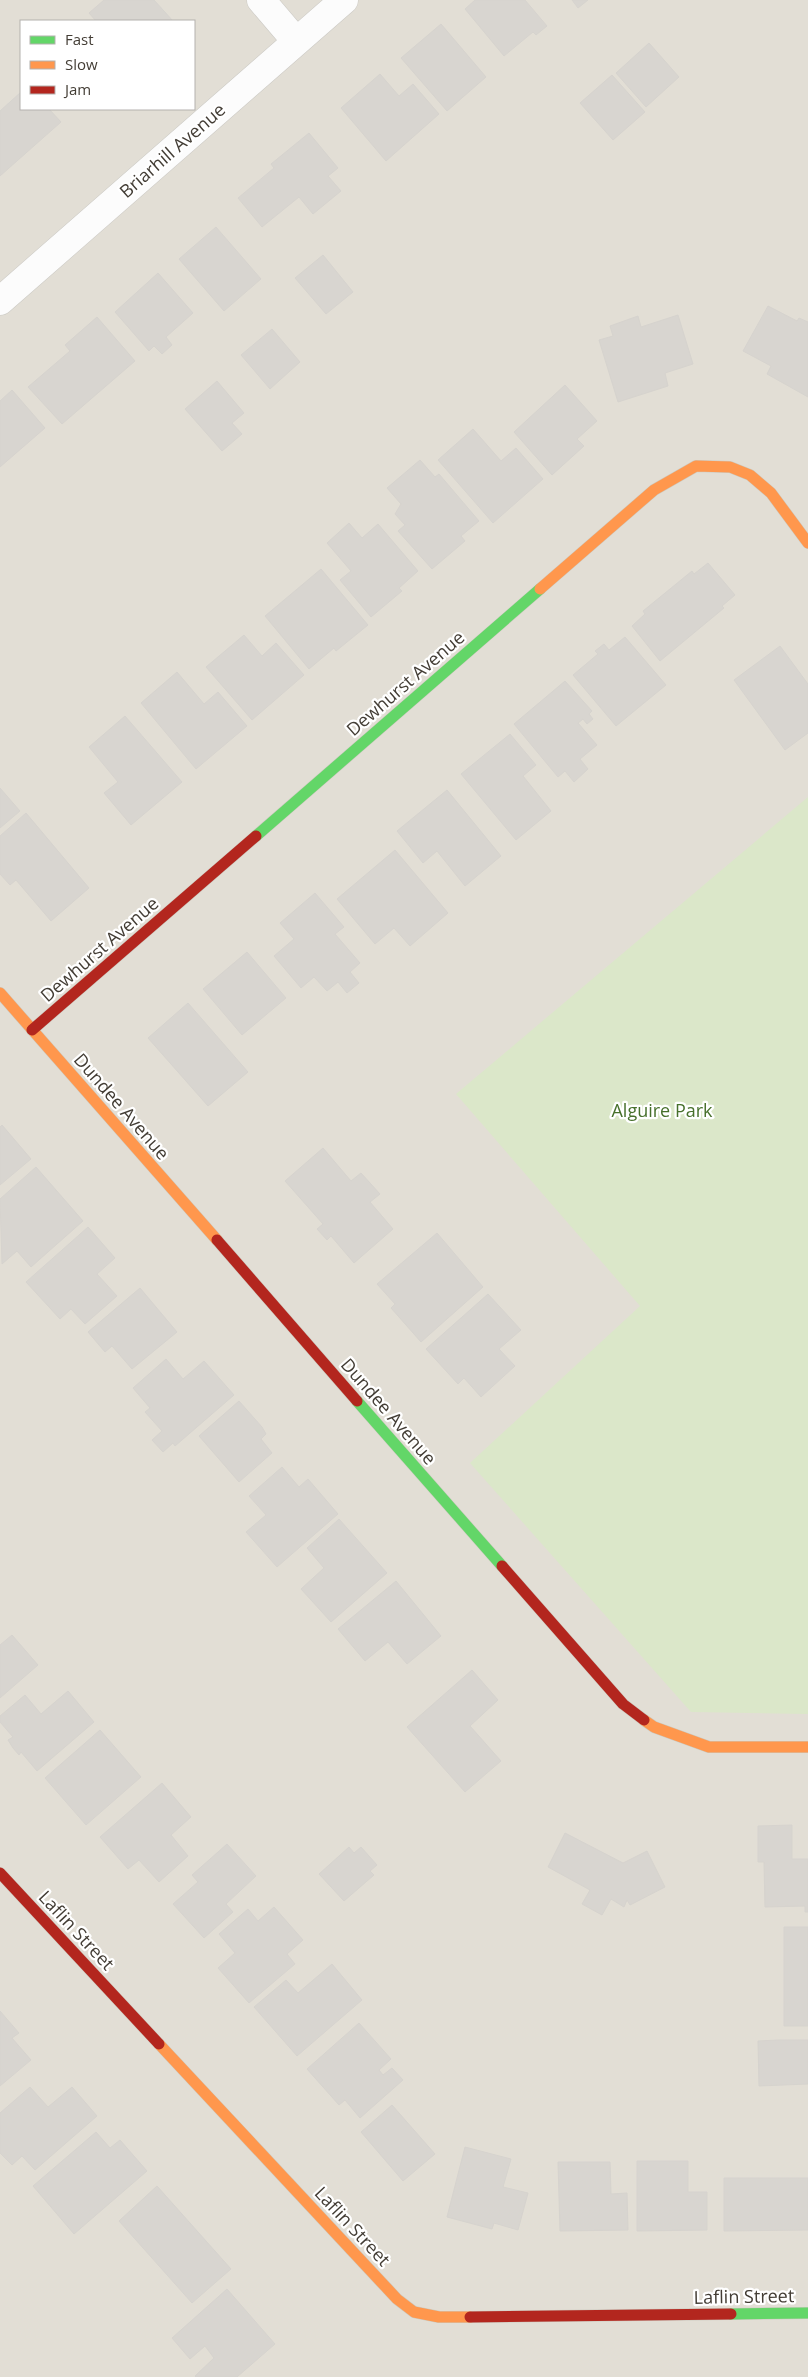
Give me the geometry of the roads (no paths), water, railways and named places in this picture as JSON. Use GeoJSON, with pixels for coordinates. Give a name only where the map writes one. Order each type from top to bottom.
{"type":"FeatureCollection","features":[{"type":"Feature","properties":{"kind":"street"},"geometry":{"type":"LineString","coordinates":[[261,0],[296,41]]}},
{"type":"Feature","properties":{"kind":"street","name":"Briarhill Avenue"},"geometry":{"type":"LineString","coordinates":[[0,301],[344,0]]}},
{"type":"Feature","properties":{"kind":"street","name":"Dewhurst Avenue"},"geometry":{"type":"LineString","coordinates":[[32,1030],[654,490],[696,466],[730,467],[750,475],[771,493],[808,543]]}},
{"type":"Feature","properties":{"kind":"street","name":"Dundee Avenue"},"geometry":{"type":"LineString","coordinates":[[0,993],[622,1704],[654,1727],[686,1740],[709,1746],[808,1747]]}},
{"type":"Feature","properties":{"kind":"street","name":"Laflin Street"},"geometry":{"type":"LineString","coordinates":[[0,1873],[397,2299],[414,2312],[439,2317],[808,2313]]}},
{"type":"Feature","properties":{"kind":"park label","name":"Alguire Park"},"geometry":{"type":"Point","coordinates":[662,1110]}}]}
